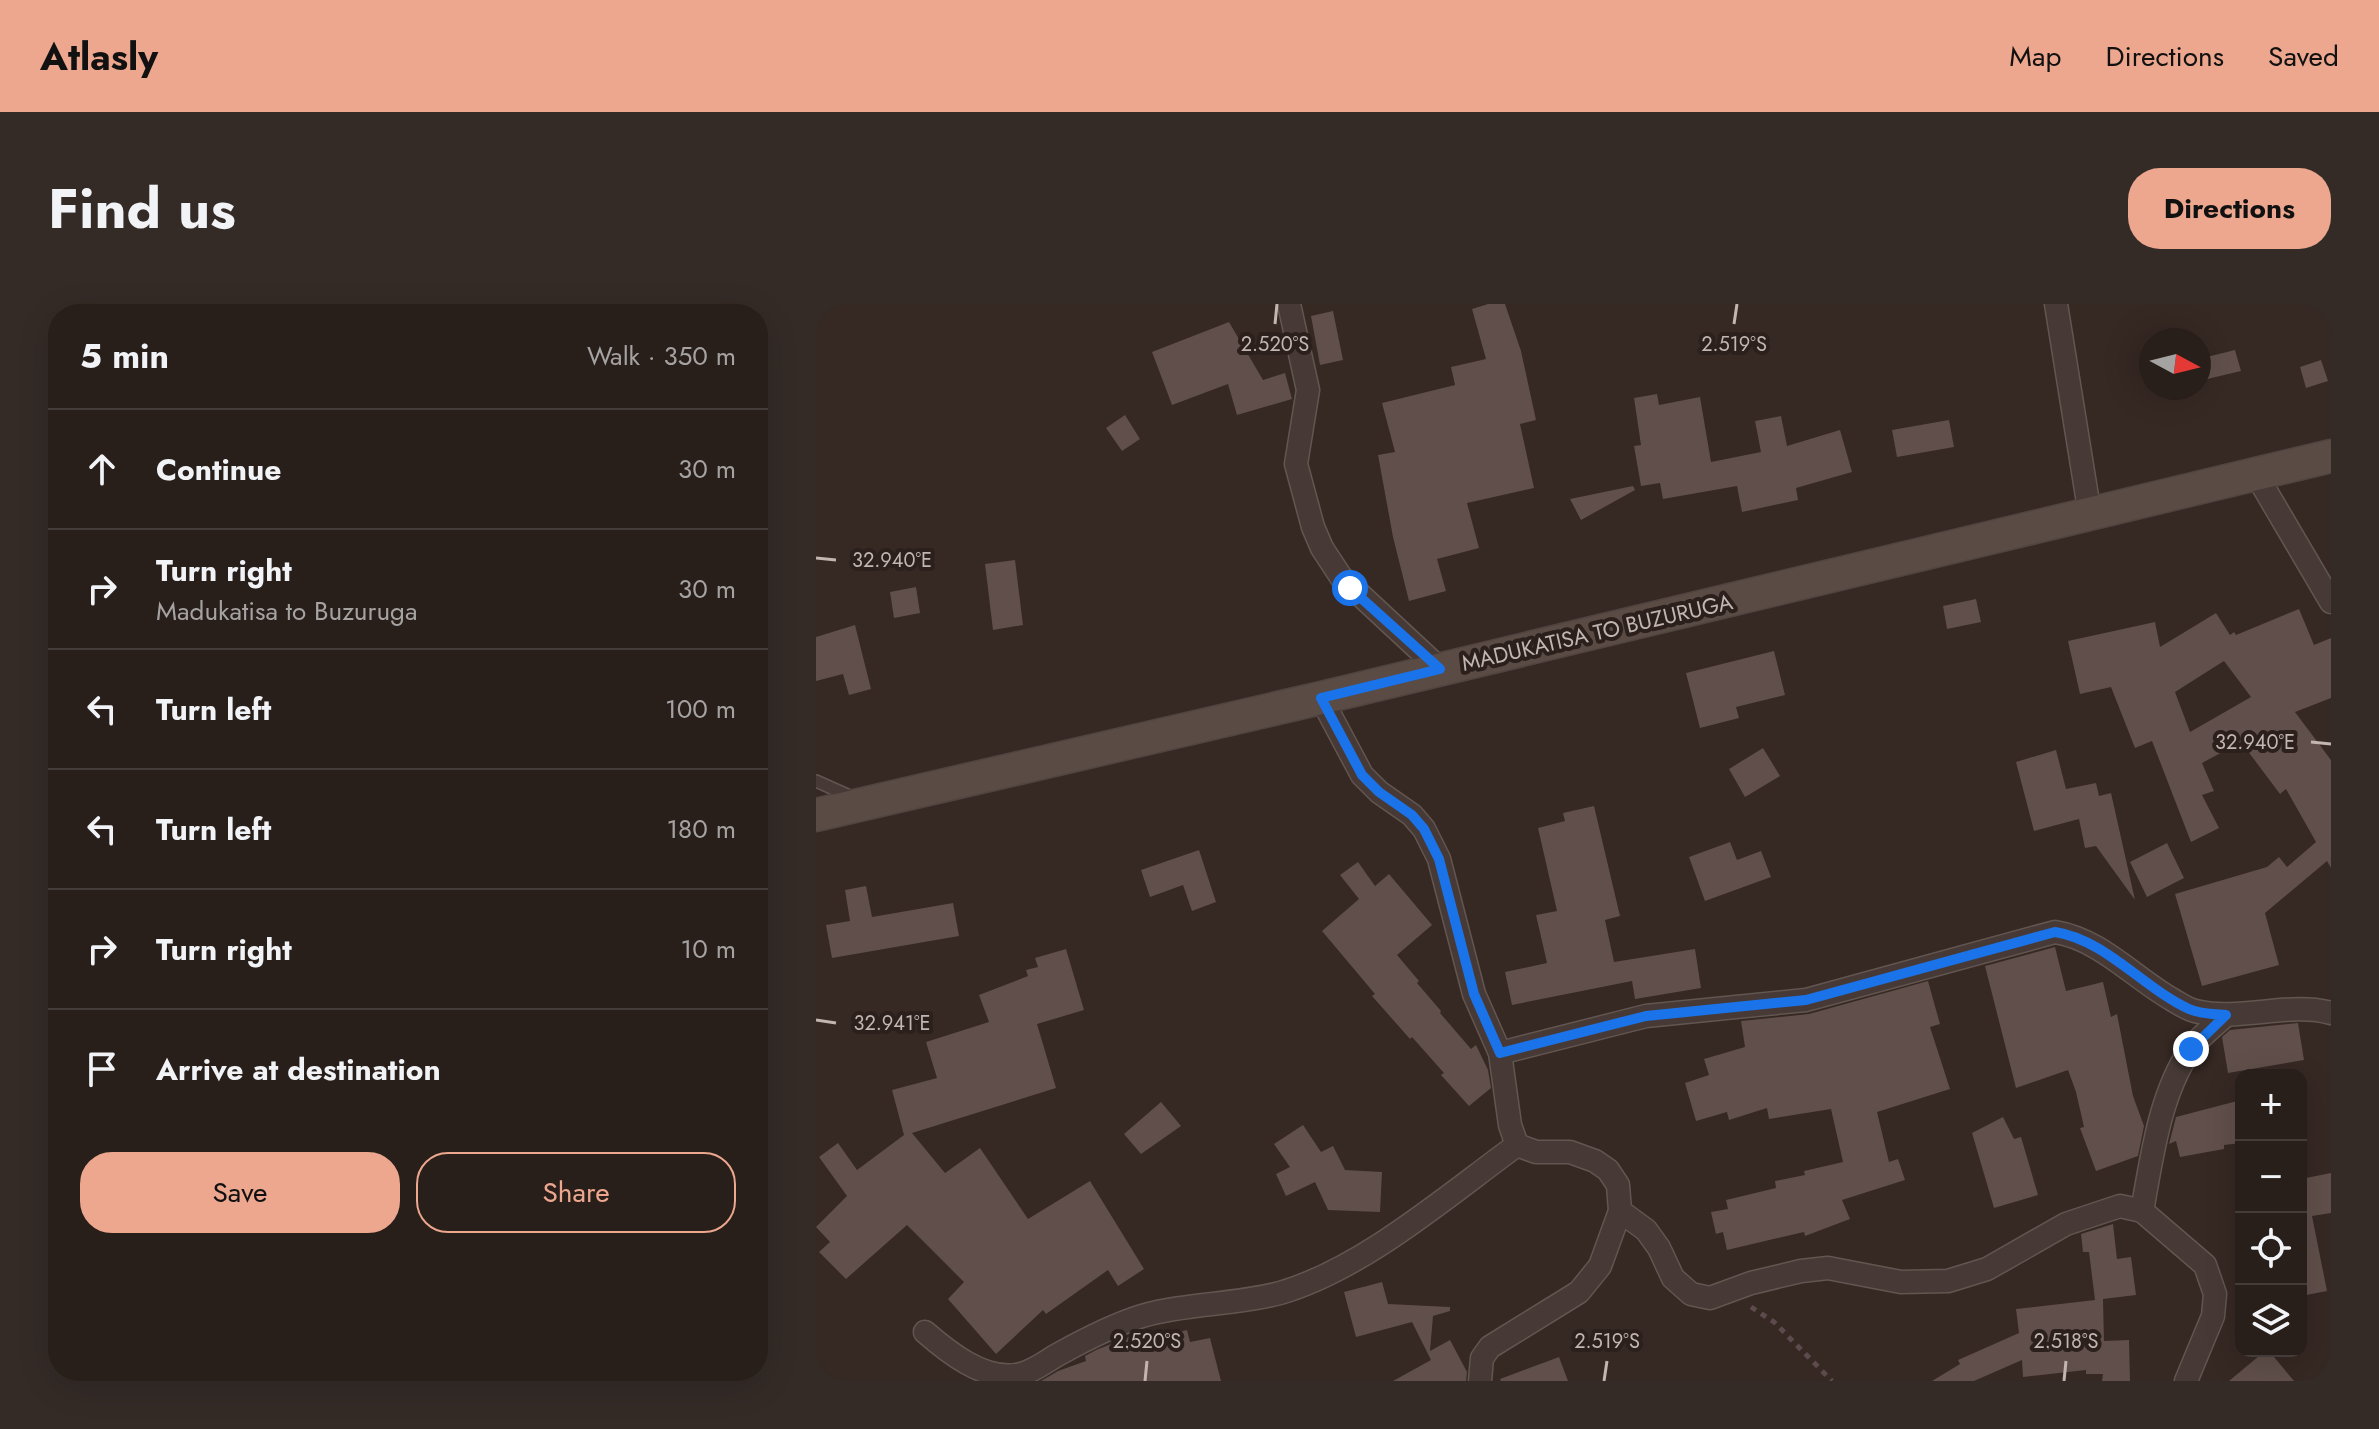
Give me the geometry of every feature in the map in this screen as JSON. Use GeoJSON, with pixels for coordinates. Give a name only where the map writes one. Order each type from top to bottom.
{"type":"FeatureCollection","features":[{"type":"Feature","properties":{"kind":"main road","name":"MADUKATISA TO BUZURUGA"},"geometry":{"type":"LineString","coordinates":[[816,815],[1321,698],[2331,456]]}},
{"type":"Feature","properties":{"kind":"street"},"geometry":{"type":"LineString","coordinates":[[1289,304],[1308,390],[1296,464],[1313,527],[1333,567],[1350,588],[1440,669]]}},
{"type":"Feature","properties":{"kind":"street"},"geometry":{"type":"LineString","coordinates":[[2056,304],[2090,515]]}},
{"type":"Feature","properties":{"kind":"street"},"geometry":{"type":"LineString","coordinates":[[2257,476],[2331,602]]}},
{"type":"Feature","properties":{"kind":"street"},"geometry":{"type":"LineString","coordinates":[[1321,698],[1362,775],[1379,792],[1412,815],[1424,829],[1439,859],[1474,994],[1500,1053],[1510,1125],[1517,1145]]}},
{"type":"Feature","properties":{"kind":"street"},"geometry":{"type":"LineString","coordinates":[[1500,1053],[1646,1016],[1806,1000],[2055,932],[2083,940],[2163,995],[2192,1011],[2226,1015],[2305,1010],[2331,1013]]}},
{"type":"Feature","properties":{"kind":"street"},"geometry":{"type":"LineString","coordinates":[[2142,1211],[2159,1125],[2177,1075],[2191,1049],[2226,1015]]}},
{"type":"Feature","properties":{"kind":"street"},"geometry":{"type":"LineString","coordinates":[[1480,1381],[1482,1358],[1490,1347],[1579,1292],[1600,1266],[1620,1211],[1618,1185],[1608,1170],[1595,1161],[1570,1152],[1536,1152],[1517,1145]]}},
{"type":"Feature","properties":{"kind":"street"},"geometry":{"type":"LineString","coordinates":[[925,1332],[941,1346],[993,1375],[1015,1375],[1029,1372],[1091,1337],[1146,1315],[1183,1307],[1236,1303],[1283,1292],[1345,1265],[1410,1224],[1517,1145]]}},
{"type":"Feature","properties":{"kind":"street"},"geometry":{"type":"LineString","coordinates":[[1620,1211],[1646,1230],[1659,1248],[1673,1278],[1691,1294],[1710,1298],[1751,1283],[1828,1268],[1901,1282],[1948,1281],[1987,1269],[2066,1224],[2120,1206],[2142,1211],[2205,1265],[2215,1294],[2213,1316],[2186,1381]]}},
{"type":"Feature","properties":{"kind":"lane"},"geometry":{"type":"LineString","coordinates":[[816,781],[866,804]]}},
{"type":"Feature","properties":{"kind":"path"},"geometry":{"type":"LineString","coordinates":[[1726,1292],[1774,1322],[1832,1381]]}},
{"type":"Feature","properties":{"kind":"building"},"geometry":{"type":"Polygon","coordinates":[[[1488,304],[1505,304],[1521,351],[1536,420],[1520,424],[1534,488],[1467,503],[1479,548],[1437,559],[1446,591],[1409,601],[1378,455],[1395,452],[1382,403],[1455,385],[1451,367],[1486,359],[1472,309],[1488,304]]]}},
{"type":"Feature","properties":{"kind":"building"},"geometry":{"type":"Polygon","coordinates":[[[1333,311],[1343,360],[1320,365],[1311,316],[1333,311]]]}},
{"type":"Feature","properties":{"kind":"building"},"geometry":{"type":"Polygon","coordinates":[[[1229,322],[1263,380],[1285,373],[1292,399],[1237,415],[1228,384],[1172,405],[1152,352],[1229,322]]]}},
{"type":"Feature","properties":{"kind":"building"},"geometry":{"type":"Polygon","coordinates":[[[2235,350],[2241,371],[2211,378],[2211,356],[2235,350]]]}},
{"type":"Feature","properties":{"kind":"building"},"geometry":{"type":"Polygon","coordinates":[[[2321,360],[2328,381],[2306,388],[2300,367],[2321,360]]]}},
{"type":"Feature","properties":{"kind":"building"},"geometry":{"type":"Polygon","coordinates":[[[1657,394],[1659,405],[1700,397],[1711,462],[1761,452],[1755,421],[1781,416],[1787,446],[1840,430],[1852,472],[1796,488],[1798,500],[1742,512],[1737,486],[1663,499],[1660,483],[1641,486],[1634,446],[1641,445],[1634,398],[1657,394]]]}},
{"type":"Feature","properties":{"kind":"building"},"geometry":{"type":"Polygon","coordinates":[[[1125,415],[1140,439],[1122,451],[1106,428],[1125,415]]]}},
{"type":"Feature","properties":{"kind":"building"},"geometry":{"type":"Polygon","coordinates":[[[1949,420],[1954,447],[1897,457],[1892,430],[1949,420]]]}},
{"type":"Feature","properties":{"kind":"building"},"geometry":{"type":"Polygon","coordinates":[[[1633,486],[1635,490],[1581,520],[1570,499],[1633,486]]]}},
{"type":"Feature","properties":{"kind":"building"},"geometry":{"type":"Polygon","coordinates":[[[1015,560],[1023,625],[993,630],[985,564],[1015,560]]]}},
{"type":"Feature","properties":{"kind":"building"},"geometry":{"type":"Polygon","coordinates":[[[916,587],[920,613],[894,618],[890,592],[916,587]]]}},
{"type":"Feature","properties":{"kind":"building"},"geometry":{"type":"Polygon","coordinates":[[[1976,599],[1981,622],[1947,629],[1943,606],[1976,599]]]}},
{"type":"Feature","properties":{"kind":"building"},"geometry":{"type":"Polygon","coordinates":[[[2299,609],[2314,645],[2331,638],[2331,698],[2295,712],[2331,760],[2331,868],[2327,861],[2265,913],[2279,965],[2202,986],[2175,894],[2267,867],[2279,857],[2287,867],[2316,842],[2286,789],[2280,794],[2241,742],[2202,763],[2214,791],[2202,795],[2219,828],[2191,842],[2152,741],[2135,748],[2111,687],[2080,694],[2068,641],[2155,622],[2160,647],[2216,613],[2230,635],[2234,632],[2236,635],[2299,609]],[[2224,661],[2175,692],[2190,732],[2251,697],[2224,661]]]}},
{"type":"Feature","properties":{"kind":"building"},"geometry":{"type":"Polygon","coordinates":[[[855,625],[871,689],[849,695],[843,674],[816,681],[816,637],[855,625]]]}},
{"type":"Feature","properties":{"kind":"building"},"geometry":{"type":"Polygon","coordinates":[[[1774,651],[1785,695],[1736,707],[1739,718],[1700,728],[1686,673],[1774,651]]]}},
{"type":"Feature","properties":{"kind":"building"},"geometry":{"type":"Polygon","coordinates":[[[1763,748],[1780,776],[1745,797],[1729,769],[1763,748]]]}},
{"type":"Feature","properties":{"kind":"building"},"geometry":{"type":"Polygon","coordinates":[[[2056,750],[2066,789],[2096,783],[2099,796],[2111,793],[2135,900],[2096,846],[2085,848],[2079,819],[2034,831],[2016,762],[2056,750]]]}},
{"type":"Feature","properties":{"kind":"building"},"geometry":{"type":"Polygon","coordinates":[[[1594,806],[1620,916],[1605,920],[1614,962],[1695,949],[1701,988],[1635,999],[1632,981],[1512,1005],[1505,972],[1547,963],[1536,915],[1557,911],[1538,828],[1565,821],[1563,813],[1594,806]]]}},
{"type":"Feature","properties":{"kind":"building"},"geometry":{"type":"Polygon","coordinates":[[[1730,842],[1737,860],[1761,851],[1771,877],[1705,901],[1689,857],[1730,842]]]}},
{"type":"Feature","properties":{"kind":"building"},"geometry":{"type":"Polygon","coordinates":[[[2167,843],[2184,878],[2147,897],[2130,862],[2167,843]]]}},
{"type":"Feature","properties":{"kind":"building"},"geometry":{"type":"Polygon","coordinates":[[[1199,850],[1216,902],[1192,911],[1183,885],[1150,897],[1141,870],[1199,850]]]}},
{"type":"Feature","properties":{"kind":"building"},"geometry":{"type":"Polygon","coordinates":[[[1358,862],[1375,886],[1389,874],[1432,925],[1397,955],[1471,1049],[1476,1045],[1488,1070],[1491,1088],[1469,1106],[1441,1075],[1444,1073],[1372,996],[1375,994],[1322,931],[1359,899],[1340,875],[1358,862]]]}},
{"type":"Feature","properties":{"kind":"building"},"geometry":{"type":"Polygon","coordinates":[[[866,886],[872,917],[953,903],[959,936],[832,958],[826,925],[850,921],[845,890],[866,886]]]}},
{"type":"Feature","properties":{"kind":"building"},"geometry":{"type":"Polygon","coordinates":[[[2055,947],[2066,991],[2103,982],[2111,1017],[2117,1014],[2133,1096],[2144,1126],[2138,1156],[2096,1171],[2080,1128],[2084,1127],[2068,1070],[2016,1088],[1985,966],[2055,947]]]}},
{"type":"Feature","properties":{"kind":"building"},"geometry":{"type":"Polygon","coordinates":[[[1066,949],[1084,1010],[1037,1024],[1056,1088],[912,1133],[945,1173],[980,1148],[1028,1219],[1090,1181],[1144,1269],[1118,1286],[1108,1270],[1046,1314],[1043,1310],[996,1354],[948,1299],[964,1282],[907,1225],[846,1279],[819,1252],[830,1242],[816,1227],[847,1196],[819,1157],[838,1143],[857,1170],[904,1135],[892,1090],[937,1078],[926,1042],[989,1022],[979,995],[1028,976],[1026,970],[1038,967],[1035,958],[1066,949]]]}},
{"type":"Feature","properties":{"kind":"building"},"geometry":{"type":"Polygon","coordinates":[[[1928,981],[1940,1024],[1930,1027],[1950,1089],[1877,1112],[1889,1162],[1898,1159],[1905,1180],[1842,1200],[1850,1219],[1805,1236],[1804,1232],[1727,1250],[1723,1232],[1716,1234],[1711,1212],[1728,1209],[1726,1200],[1776,1188],[1775,1181],[1843,1162],[1831,1109],[1769,1119],[1767,1108],[1729,1120],[1727,1112],[1696,1121],[1685,1083],[1709,1075],[1704,1059],[1745,1047],[1741,1021],[1809,1014],[1928,981]]]}},
{"type":"Feature","properties":{"kind":"building"},"geometry":{"type":"Polygon","coordinates":[[[2298,1023],[2304,1060],[2235,1069],[2235,1072],[2228,1073],[2222,1037],[2230,1030],[2298,1023]]]}},
{"type":"Feature","properties":{"kind":"building"},"geometry":{"type":"Polygon","coordinates":[[[1161,1102],[1181,1126],[1141,1154],[1124,1134],[1161,1102]]]}},
{"type":"Feature","properties":{"kind":"building"},"geometry":{"type":"Polygon","coordinates":[[[2235,1102],[2235,1144],[2224,1145],[2224,1149],[2180,1157],[2176,1141],[2169,1144],[2176,1117],[2235,1102]]]}},
{"type":"Feature","properties":{"kind":"building"},"geometry":{"type":"Polygon","coordinates":[[[2003,1117],[2014,1139],[2021,1137],[2038,1195],[1994,1208],[1972,1133],[2003,1117]]]}},
{"type":"Feature","properties":{"kind":"building"},"geometry":{"type":"Polygon","coordinates":[[[1303,1125],[1321,1152],[1333,1146],[1345,1170],[1382,1172],[1380,1212],[1328,1210],[1315,1182],[1286,1196],[1276,1174],[1290,1167],[1274,1144],[1303,1125]]]}},
{"type":"Feature","properties":{"kind":"building"},"geometry":{"type":"Polygon","coordinates":[[[2331,1173],[2331,1213],[2312,1216],[2327,1291],[2307,1295],[2307,1213],[2307,1178],[2331,1173]]]}},
{"type":"Feature","properties":{"kind":"building"},"geometry":{"type":"Polygon","coordinates":[[[2113,1224],[2117,1259],[2131,1257],[2136,1295],[2103,1299],[2104,1341],[2129,1340],[2130,1381],[2102,1381],[2103,1374],[2086,1374],[2086,1370],[2023,1377],[2022,1360],[1974,1381],[1932,1381],[1960,1364],[1958,1360],[2019,1333],[2016,1309],[2095,1300],[2089,1252],[2083,1252],[2081,1234],[2113,1224]]]}},
{"type":"Feature","properties":{"kind":"building"},"geometry":{"type":"Polygon","coordinates":[[[1382,1282],[1388,1304],[1450,1307],[1450,1311],[1433,1316],[1430,1351],[1450,1340],[1467,1372],[1466,1381],[1393,1381],[1431,1360],[1412,1322],[1356,1337],[1344,1292],[1382,1282]]]}},
{"type":"Feature","properties":{"kind":"building"},"geometry":{"type":"Polygon","coordinates":[[[1187,1330],[1190,1342],[1210,1338],[1221,1381],[1041,1381],[1086,1361],[1085,1356],[1096,1350],[1137,1334],[1140,1342],[1187,1330]]]}},
{"type":"Feature","properties":{"kind":"building"},"geometry":{"type":"Polygon","coordinates":[[[1559,1357],[1568,1381],[1500,1379],[1559,1357]]]}},
{"type":"Feature","properties":{"kind":"building"},"geometry":{"type":"Polygon","coordinates":[[[2258,1357],[2274,1357],[2294,1381],[2229,1381],[2258,1357]]]}},
{"type":"Feature","properties":{"kind":"route"},"geometry":{"type":"LineString","coordinates":[[1350,588],[1440,669],[1321,698],[1362,775],[1379,792],[1412,815],[1424,829],[1439,859],[1474,994],[1500,1053],[1646,1016],[1806,1000],[2055,932],[2083,940],[2163,995],[2192,1011],[2226,1015],[2191,1049]]}}]}
